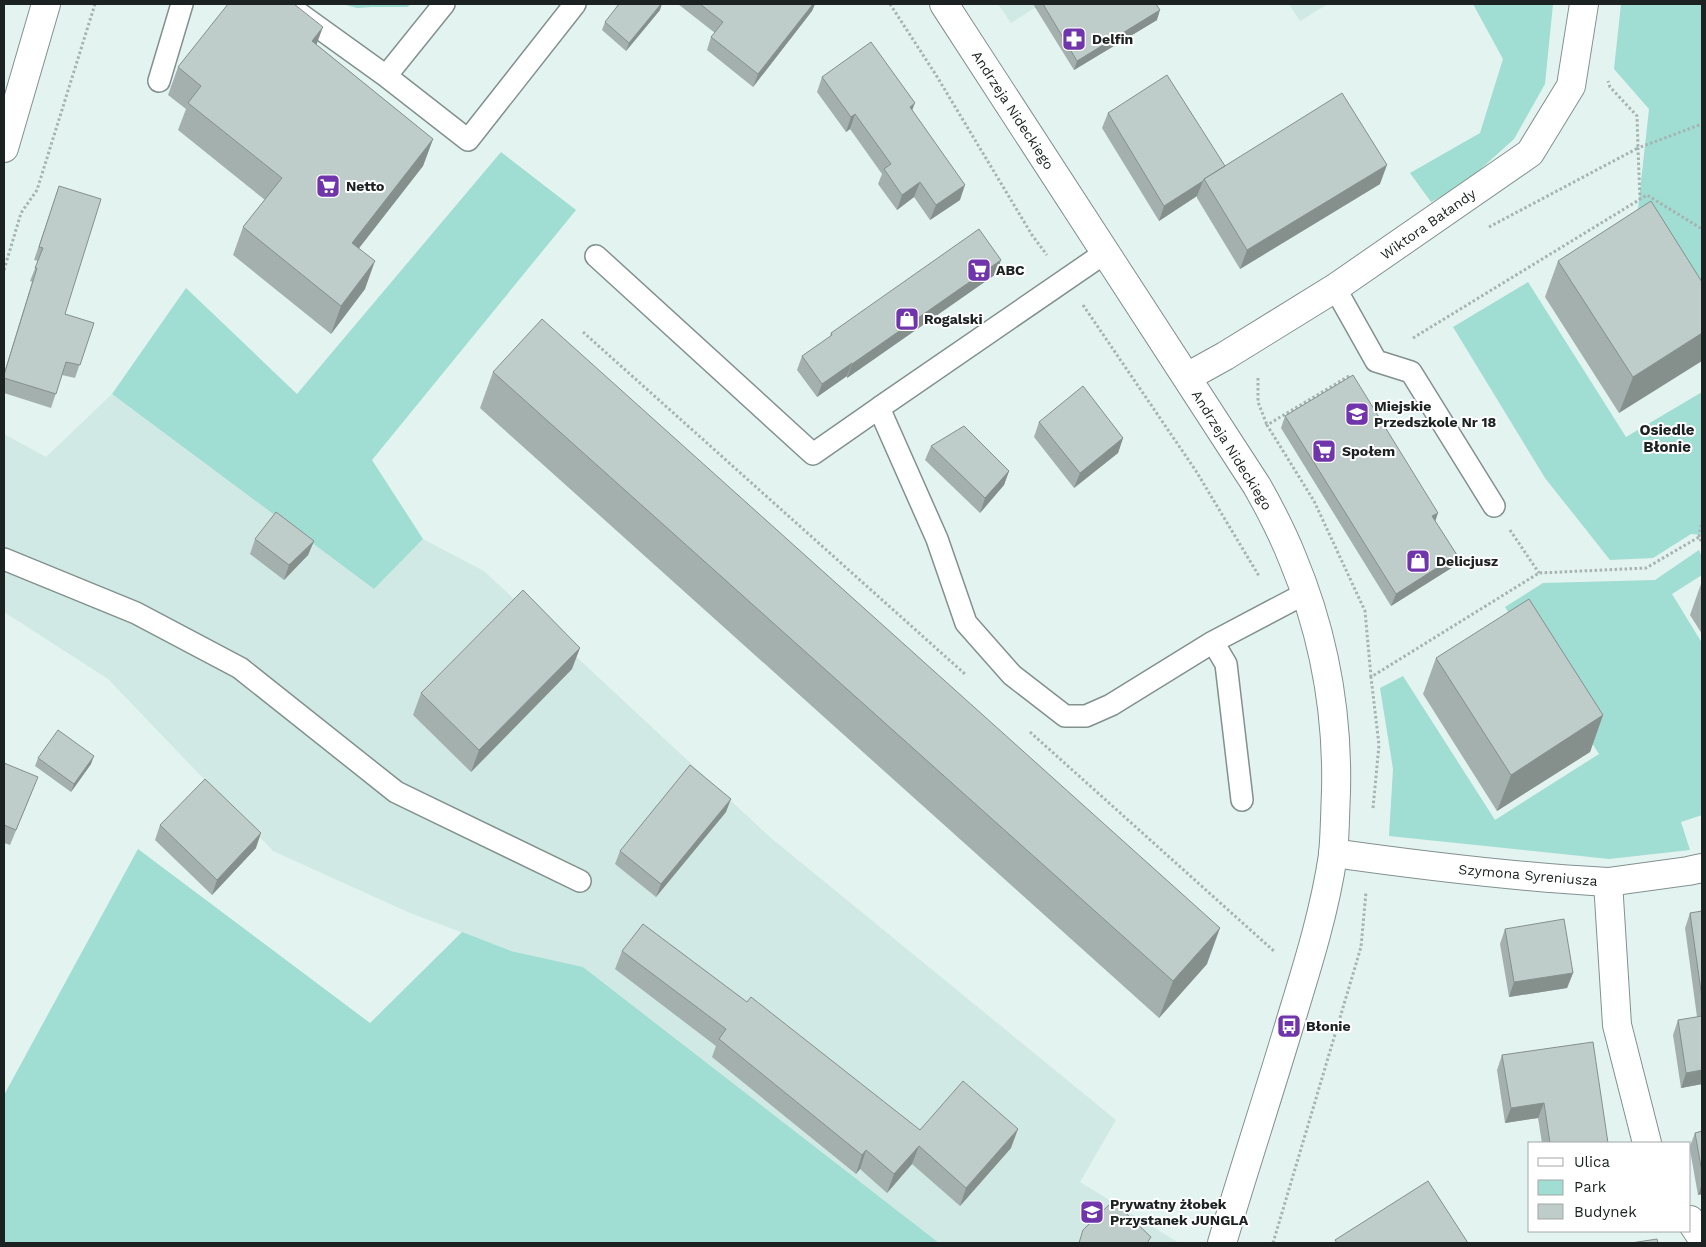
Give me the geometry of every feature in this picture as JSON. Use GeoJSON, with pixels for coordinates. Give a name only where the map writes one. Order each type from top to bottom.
{"type":"FeatureCollection","features":[{"type":"Feature","properties":{"kind":"street"},"geometry":{"type":"LineString","coordinates":[[4,148],[46,4]]}},
{"type":"Feature","properties":{"kind":"street","name":"Andrzeja Nideckiego"},"geometry":{"type":"LineString","coordinates":[[944,4],[1257,486],[1282,533],[1306,593],[1322,648],[1334,730],[1336,769],[1333,853],[1326,897],[1265,1107],[1222,1243]]}},
{"type":"Feature","properties":{"kind":"street","name":"Wiktora Bałandy"},"geometry":{"type":"LineString","coordinates":[[1187,377],[1225,356],[1335,288],[1530,153],[1571,86],[1584,4]]}},
{"type":"Feature","properties":{"kind":"street","name":"Szymona Syreniusza"},"geometry":{"type":"LineString","coordinates":[[1333,853],[1532,878],[1608,882],[1617,1025],[1647,1142]]}},
{"type":"Feature","properties":{"kind":"street"},"geometry":{"type":"LineString","coordinates":[[1608,882],[1702,868]]}},
{"type":"Feature","properties":{"kind":"street"},"geometry":{"type":"LineString","coordinates":[[1691,1222],[1702,1238]]}},
{"type":"Feature","properties":{"kind":"lane"},"geometry":{"type":"LineString","coordinates":[[159,81],[182,4]]}},
{"type":"Feature","properties":{"kind":"lane"},"geometry":{"type":"LineString","coordinates":[[286,4],[386,76],[468,140],[575,4]]}},
{"type":"Feature","properties":{"kind":"lane"},"geometry":{"type":"LineString","coordinates":[[386,76],[444,4]]}},
{"type":"Feature","properties":{"kind":"lane"},"geometry":{"type":"LineString","coordinates":[[596,256],[813,454],[1106,252]]}},
{"type":"Feature","properties":{"kind":"lane"},"geometry":{"type":"LineString","coordinates":[[1335,288],[1376,360],[1411,372],[1493,504]]}},
{"type":"Feature","properties":{"kind":"lane"},"geometry":{"type":"LineString","coordinates":[[879,408],[937,539],[966,623],[1012,675],[1065,716],[1086,716],[1111,705],[1213,642],[1306,593]]}},
{"type":"Feature","properties":{"kind":"lane"},"geometry":{"type":"LineString","coordinates":[[4,559],[136,613],[240,668],[396,792],[580,881]]}},
{"type":"Feature","properties":{"kind":"lane"},"geometry":{"type":"LineString","coordinates":[[1213,642],[1226,664],[1242,800]]}},
{"type":"Feature","properties":{"kind":"path"},"geometry":{"type":"LineString","coordinates":[[4,270],[21,213],[37,190],[95,4]]}},
{"type":"Feature","properties":{"kind":"path"},"geometry":{"type":"LineString","coordinates":[[890,4],[936,75],[1032,235],[1066,280],[1196,471],[1265,586],[1276,608]]}},
{"type":"Feature","properties":{"kind":"path"},"geometry":{"type":"LineString","coordinates":[[1640,200],[1638,148],[1702,124]]}},
{"type":"Feature","properties":{"kind":"path"},"geometry":{"type":"LineString","coordinates":[[1273,1243],[1361,947],[1379,745],[1365,611],[1314,501],[1267,425],[1647,195],[1702,229]]}},
{"type":"Feature","properties":{"kind":"path"},"geometry":{"type":"LineString","coordinates":[[583,332],[972,680]]}},
{"type":"Feature","properties":{"kind":"path"},"geometry":{"type":"LineString","coordinates":[[1493,504],[1540,573]]}},
{"type":"Feature","properties":{"kind":"path"},"geometry":{"type":"LineString","coordinates":[[1702,521],[1699,537],[1702,543]]}},
{"type":"Feature","properties":{"kind":"path"},"geometry":{"type":"LineString","coordinates":[[1371,677],[1540,573],[1646,568],[1699,537]]}},
{"type":"Feature","properties":{"kind":"path"},"geometry":{"type":"LineString","coordinates":[[1023,726],[1279,956]]}},
{"type":"Feature","properties":{"kind":"shaded area"},"geometry":{"type":"Polygon","coordinates":[[[998,4],[1041,4],[1011,23],[998,4]]]}},
{"type":"Feature","properties":{"kind":"shaded area"},"geometry":{"type":"Polygon","coordinates":[[[1289,4],[1328,4],[1300,21],[1289,4]]]}},
{"type":"Feature","properties":{"kind":"shaded area"},"geometry":{"type":"Polygon","coordinates":[[[112,394],[374,589],[423,539],[484,571],[771,838],[1116,1120],[1080,1182],[1179,1243],[939,1243],[583,967],[511,951],[410,913],[273,851],[108,679],[4,612],[4,434],[46,457],[112,394]]]}},
{"type":"Feature","properties":{"kind":"green space"},"geometry":{"type":"Polygon","coordinates":[[[342,4],[412,4],[407,7],[357,8],[342,4]]]}},
{"type":"Feature","properties":{"kind":"green space"},"geometry":{"type":"Polygon","coordinates":[[[1473,4],[1553,4],[1545,84],[1514,139],[1463,185],[1431,202],[1410,173],[1480,133],[1503,59],[1473,4]]]}},
{"type":"Feature","properties":{"kind":"green space"},"geometry":{"type":"Polygon","coordinates":[[[1621,4],[1702,4],[1702,319],[1637,218],[1649,109],[1614,69],[1621,4]]]}},
{"type":"Feature","properties":{"kind":"green space"},"geometry":{"type":"Polygon","coordinates":[[[501,152],[576,210],[372,460],[423,539],[374,589],[112,394],[186,288],[297,394],[501,152]]]}},
{"type":"Feature","properties":{"kind":"green space"},"geometry":{"type":"Polygon","coordinates":[[[1528,282],[1626,437],[1702,392],[1702,535],[1691,534],[1653,558],[1610,560],[1545,478],[1453,327],[1528,282]]]}},
{"type":"Feature","properties":{"kind":"green space"},"geometry":{"type":"Polygon","coordinates":[[[1699,550],[1702,557],[1702,575],[1672,594],[1702,643],[1702,815],[1681,822],[1690,850],[1609,859],[1389,836],[1393,769],[1380,688],[1403,676],[1495,820],[1599,754],[1505,607],[1543,583],[1655,580],[1699,550]]]}},
{"type":"Feature","properties":{"kind":"green space"},"geometry":{"type":"Polygon","coordinates":[[[138,849],[370,1023],[462,932],[511,951],[583,967],[939,1243],[4,1243],[4,1095],[138,849]]]}},
{"type":"Feature","properties":{"kind":"building","name":"Netto"},"geometry":{"type":"Polygon","coordinates":[[[228,4],[294,4],[323,27],[312,41],[433,139],[352,243],[375,261],[341,306],[243,227],[282,178],[188,103],[201,86],[178,67],[228,4]]]}},
{"type":"Feature","properties":{"kind":"building"},"geometry":{"type":"Polygon","coordinates":[[[619,4],[661,4],[629,43],[605,22],[619,4]]]}},
{"type":"Feature","properties":{"kind":"building"},"geometry":{"type":"Polygon","coordinates":[[[700,4],[813,4],[758,74],[711,37],[723,22],[700,4]]]}},
{"type":"Feature","properties":{"kind":"building"},"geometry":{"type":"Polygon","coordinates":[[[1043,4],[1156,4],[1160,10],[1077,61],[1043,4]]]}},
{"type":"Feature","properties":{"kind":"building"},"geometry":{"type":"Polygon","coordinates":[[[871,42],[915,103],[910,107],[965,185],[936,205],[920,182],[902,195],[884,169],[891,164],[855,114],[851,117],[822,77],[871,42]]]}},
{"type":"Feature","properties":{"kind":"building"},"geometry":{"type":"Polygon","coordinates":[[[1167,75],[1225,166],[1164,206],[1108,113],[1167,75]]]}},
{"type":"Feature","properties":{"kind":"building"},"geometry":{"type":"Polygon","coordinates":[[[1342,93],[1387,165],[1247,250],[1204,179],[1342,93]]]}},
{"type":"Feature","properties":{"kind":"building"},"geometry":{"type":"Polygon","coordinates":[[[59,186],[101,199],[65,314],[94,323],[80,365],[66,362],[56,394],[4,378],[4,375],[37,268],[35,268],[43,248],[39,247],[59,186]]]}},
{"type":"Feature","properties":{"kind":"building"},"geometry":{"type":"Polygon","coordinates":[[[1651,201],[1702,282],[1702,333],[1633,377],[1558,261],[1651,201]]]}},
{"type":"Feature","properties":{"kind":"building"},"geometry":{"type":"Polygon","coordinates":[[[979,229],[1001,260],[822,384],[802,356],[832,335],[831,333],[979,229]]]}},
{"type":"Feature","properties":{"kind":"building"},"geometry":{"type":"Polygon","coordinates":[[[542,319],[1220,928],[1173,981],[493,372],[542,319]]]}},
{"type":"Feature","properties":{"kind":"building"},"geometry":{"type":"Polygon","coordinates":[[[1353,375],[1438,513],[1432,516],[1457,555],[1396,594],[1285,416],[1353,375]]]}},
{"type":"Feature","properties":{"kind":"building"},"geometry":{"type":"Polygon","coordinates":[[[1083,386],[1123,438],[1080,473],[1039,422],[1083,386]]]}},
{"type":"Feature","properties":{"kind":"building"},"geometry":{"type":"Polygon","coordinates":[[[964,426],[1009,471],[985,498],[931,446],[964,426]]]}},
{"type":"Feature","properties":{"kind":"building"},"geometry":{"type":"Polygon","coordinates":[[[276,512],[314,541],[289,565],[255,539],[276,512]]]}},
{"type":"Feature","properties":{"kind":"building"},"geometry":{"type":"Polygon","coordinates":[[[523,590],[580,648],[479,750],[421,693],[523,590]]]}},
{"type":"Feature","properties":{"kind":"building"},"geometry":{"type":"Polygon","coordinates":[[[1529,599],[1603,715],[1511,775],[1436,658],[1529,599]]]}},
{"type":"Feature","properties":{"kind":"building"},"geometry":{"type":"Polygon","coordinates":[[[58,730],[94,756],[74,784],[38,758],[58,730]]]}},
{"type":"Feature","properties":{"kind":"building"},"geometry":{"type":"Polygon","coordinates":[[[4,763],[38,777],[16,830],[4,825],[4,763]]]}},
{"type":"Feature","properties":{"kind":"building"},"geometry":{"type":"Polygon","coordinates":[[[690,765],[731,799],[661,884],[620,851],[690,765]]]}},
{"type":"Feature","properties":{"kind":"building"},"geometry":{"type":"Polygon","coordinates":[[[205,779],[261,833],[217,880],[160,825],[205,779]]]}},
{"type":"Feature","properties":{"kind":"building"},"geometry":{"type":"Polygon","coordinates":[[[1702,911],[1702,998],[1690,913],[1702,911]]]}},
{"type":"Feature","properties":{"kind":"building"},"geometry":{"type":"Polygon","coordinates":[[[1564,919],[1573,973],[1514,982],[1505,929],[1564,919]]]}},
{"type":"Feature","properties":{"kind":"building"},"geometry":{"type":"Polygon","coordinates":[[[643,924],[747,1002],[751,997],[920,1130],[963,1081],[1018,1129],[966,1188],[919,1146],[894,1174],[866,1150],[862,1155],[719,1039],[726,1029],[622,951],[643,924]]]}},
{"type":"Feature","properties":{"kind":"building"},"geometry":{"type":"Polygon","coordinates":[[[1702,1016],[1702,1070],[1686,1073],[1678,1020],[1702,1016]]]}},
{"type":"Feature","properties":{"kind":"building"},"geometry":{"type":"Polygon","coordinates":[[[1593,1042],[1608,1142],[1550,1142],[1544,1103],[1511,1108],[1502,1055],[1593,1042]]]}},
{"type":"Feature","properties":{"kind":"building"},"geometry":{"type":"Polygon","coordinates":[[[1702,1131],[1702,1172],[1695,1133],[1702,1131]]]}},
{"type":"Feature","properties":{"kind":"building"},"geometry":{"type":"Polygon","coordinates":[[[1428,1181],[1468,1243],[1337,1243],[1335,1240],[1428,1181]]]}},
{"type":"Feature","properties":{"kind":"building"},"geometry":{"type":"Polygon","coordinates":[[[1113,1201],[1151,1237],[1147,1243],[1079,1243],[1083,1230],[1113,1201]]]}},
{"type":"Feature","properties":{"kind":"building"},"geometry":{"type":"Polygon","coordinates":[[[1657,1239],[1658,1243],[1631,1243],[1657,1239]]]}},
{"type":"Feature","properties":{"kind":"place","name":"Delfin"},"geometry":{"type":"Point","coordinates":[1074,39]}},
{"type":"Feature","properties":{"kind":"place","name":"Netto"},"geometry":{"type":"Point","coordinates":[328,186]}},
{"type":"Feature","properties":{"kind":"place","name":"ABC"},"geometry":{"type":"Point","coordinates":[979,270]}},
{"type":"Feature","properties":{"kind":"place","name":"Rogalski"},"geometry":{"type":"Point","coordinates":[907,319]}},
{"type":"Feature","properties":{"kind":"place","name":"Miejskie Przedszkole Nr 18"},"geometry":{"type":"Point","coordinates":[1357,414]}},
{"type":"Feature","properties":{"kind":"place","name":"Społem"},"geometry":{"type":"Point","coordinates":[1324,451]}},
{"type":"Feature","properties":{"kind":"place","name":"Delicjusz"},"geometry":{"type":"Point","coordinates":[1418,561]}},
{"type":"Feature","properties":{"kind":"place","name":"Błonie"},"geometry":{"type":"Point","coordinates":[1289,1026]}},
{"type":"Feature","properties":{"kind":"place","name":"Prywatny żłobek Przystanek JUNGLA"},"geometry":{"type":"Point","coordinates":[1092,1212]}},
{"type":"Feature","properties":{"kind":"district","name":"Osiedle Błonie"},"geometry":{"type":"Point","coordinates":[1667,438]}}]}
